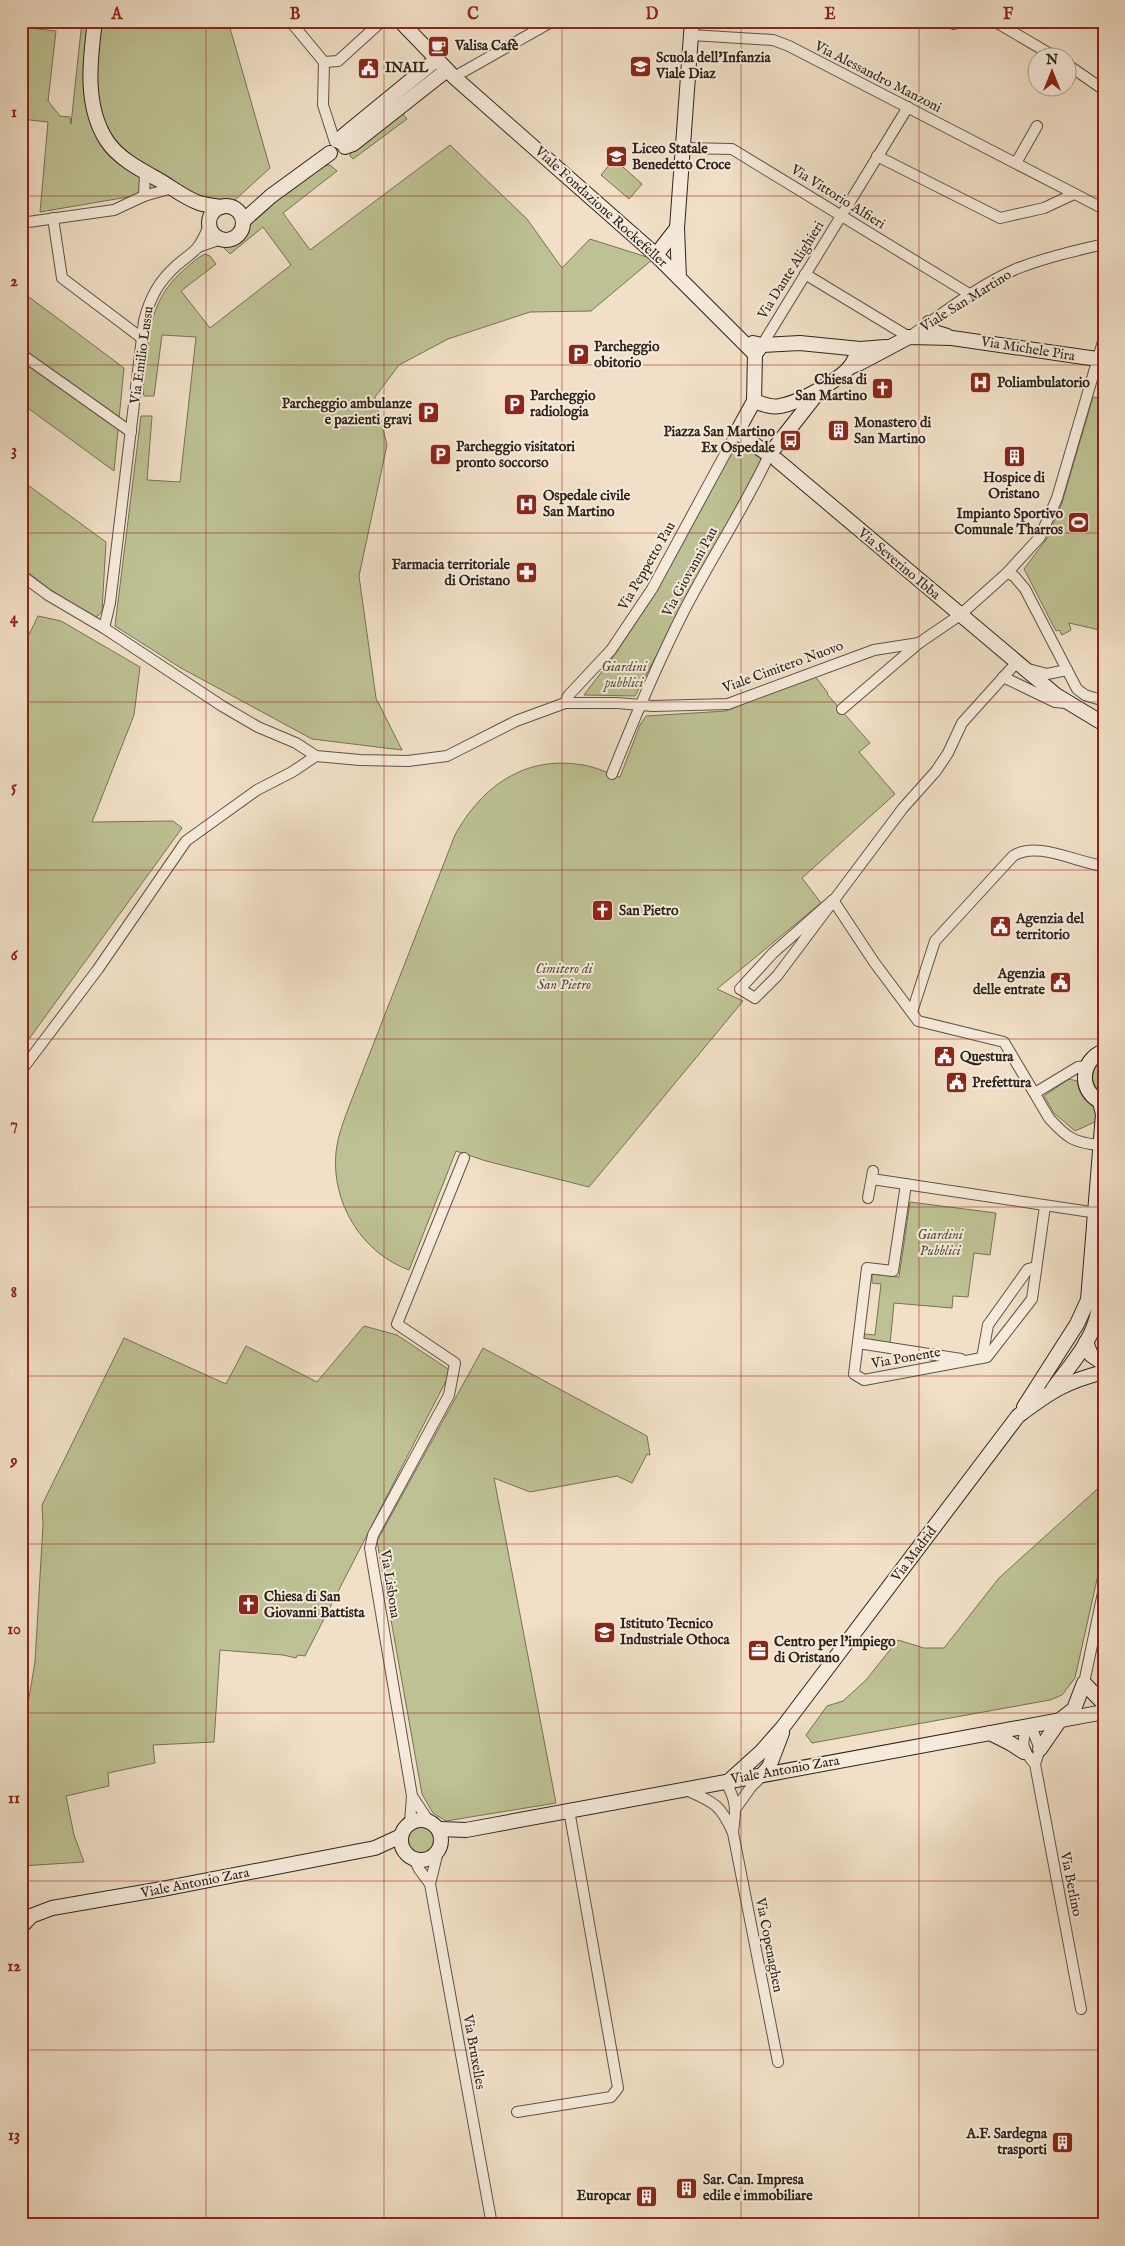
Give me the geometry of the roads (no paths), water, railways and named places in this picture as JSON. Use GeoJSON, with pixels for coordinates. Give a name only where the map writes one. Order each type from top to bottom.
{"type":"FeatureCollection","features":[{"type":"Feature","properties":{"kind":"street"},"geometry":{"type":"LineString","coordinates":[[94,21],[90,65],[91,90],[95,110],[107,141],[120,154],[145,172],[198,203],[233,213]]}},
{"type":"Feature","properties":{"kind":"street"},"geometry":{"type":"LineString","coordinates":[[290,21],[324,62],[323,105],[337,146]]}},
{"type":"Feature","properties":{"kind":"street"},"geometry":{"type":"LineString","coordinates":[[324,62],[338,61],[382,21]]}},
{"type":"Feature","properties":{"kind":"street","name":"Viale Fondazione Rockefeller"},"geometry":{"type":"LineString","coordinates":[[400,21],[450,74],[656,255],[706,306],[744,340],[758,349],[800,343],[843,348],[889,347]]}},
{"type":"Feature","properties":{"kind":"street"},"geometry":{"type":"LineString","coordinates":[[530,21],[539,29]]}},
{"type":"Feature","properties":{"kind":"street"},"geometry":{"type":"LineString","coordinates":[[337,146],[353,144],[450,74],[553,21]]}},
{"type":"Feature","properties":{"kind":"street"},"geometry":{"type":"LineString","coordinates":[[949,21],[954,24],[962,21]]}},
{"type":"Feature","properties":{"kind":"street"},"geometry":{"type":"LineString","coordinates":[[994,21],[1040,48]]}},
{"type":"Feature","properties":{"kind":"street"},"geometry":{"type":"LineString","coordinates":[[679,278],[677,228],[692,28]]}},
{"type":"Feature","properties":{"kind":"street","name":"Via Alessandro Manzoni"},"geometry":{"type":"LineString","coordinates":[[692,28],[773,40],[789,46],[1104,209]]}},
{"type":"Feature","properties":{"kind":"street"},"geometry":{"type":"LineString","coordinates":[[210,223],[213,212],[233,213],[271,196],[337,146],[343,136],[437,59]]}},
{"type":"Feature","properties":{"kind":"street"},"geometry":{"type":"LineString","coordinates":[[1078,72],[1104,90]]}},
{"type":"Feature","properties":{"kind":"street","name":"Via Dante Alighieri"},"geometry":{"type":"LineString","coordinates":[[758,349],[908,107]]}},
{"type":"Feature","properties":{"kind":"street"},"geometry":{"type":"LineString","coordinates":[[1016,163],[1037,126]]}},
{"type":"Feature","properties":{"kind":"street","name":"Via Vittorio Alfieri"},"geometry":{"type":"LineString","coordinates":[[683,148],[732,149],[971,295]]}},
{"type":"Feature","properties":{"kind":"street"},"geometry":{"type":"LineString","coordinates":[[877,156],[1000,218],[1044,208],[1074,194]]}},
{"type":"Feature","properties":{"kind":"street"},"geometry":{"type":"LineString","coordinates":[[144,196],[145,172]]}},
{"type":"Feature","properties":{"kind":"street"},"geometry":{"type":"LineString","coordinates":[[21,223],[114,210],[144,196],[172,188]]}},
{"type":"Feature","properties":{"kind":"street"},"geometry":{"type":"LineString","coordinates":[[198,203],[210,223],[213,234],[221,240],[231,240],[239,234],[233,213]]}},
{"type":"Feature","properties":{"kind":"street"},"geometry":{"type":"LineString","coordinates":[[53,218],[62,278],[143,338]]}},
{"type":"Feature","properties":{"kind":"street","name":"Via Emilio Lussu"},"geometry":{"type":"LineString","coordinates":[[198,247],[210,223]]}},
{"type":"Feature","properties":{"kind":"street"},"geometry":{"type":"LineString","coordinates":[[656,255],[677,228]]}},
{"type":"Feature","properties":{"kind":"street","name":"Via Emilio Lussu"},"geometry":{"type":"LineString","coordinates":[[104,628],[110,603],[144,321],[153,293],[166,274],[198,247],[221,240]]}},
{"type":"Feature","properties":{"kind":"street","name":"Viale San Martino"},"geometry":{"type":"LineString","coordinates":[[820,390],[850,367],[909,337],[971,295],[1014,270],[1056,256],[1104,244]]}},
{"type":"Feature","properties":{"kind":"street"},"geometry":{"type":"LineString","coordinates":[[805,274],[909,337]]}},
{"type":"Feature","properties":{"kind":"street","name":"Via Michele Pira"},"geometry":{"type":"LineString","coordinates":[[929,323],[934,332],[952,338]]}},
{"type":"Feature","properties":{"kind":"street","name":"Via Michele Pira"},"geometry":{"type":"LineString","coordinates":[[909,337],[952,338],[1100,360]]}},
{"type":"Feature","properties":{"kind":"street","name":"Viale Cimitero Nuovo"},"geometry":{"type":"LineString","coordinates":[[842,709],[920,643],[960,615],[1008,573],[1040,537],[1059,490],[1100,360],[1104,338]]}},
{"type":"Feature","properties":{"kind":"street"},"geometry":{"type":"LineString","coordinates":[[843,348],[850,350],[854,355],[853,363],[850,367]]}},
{"type":"Feature","properties":{"kind":"street"},"geometry":{"type":"LineString","coordinates":[[737,432],[754,401],[758,349]]}},
{"type":"Feature","properties":{"kind":"street"},"geometry":{"type":"LineString","coordinates":[[21,354],[131,432]]}},
{"type":"Feature","properties":{"kind":"street"},"geometry":{"type":"LineString","coordinates":[[754,401],[763,405],[778,407],[820,390]]}},
{"type":"Feature","properties":{"kind":"street"},"geometry":{"type":"LineString","coordinates":[[773,458],[820,390]]}},
{"type":"Feature","properties":{"kind":"street","name":"Via Severino Ibba"},"geometry":{"type":"LineString","coordinates":[[737,432],[773,458],[1019,665],[1068,703],[1104,724]]}},
{"type":"Feature","properties":{"kind":"street","name":"Via Peppetto Pau"},"geometry":{"type":"LineString","coordinates":[[565,703],[568,696],[611,650],[652,589],[737,432]]}},
{"type":"Feature","properties":{"kind":"street","name":"Via Giovanni Pau"},"geometry":{"type":"LineString","coordinates":[[639,705],[683,612],[711,561],[773,458]]}},
{"type":"Feature","properties":{"kind":"street"},"geometry":{"type":"LineString","coordinates":[[1008,573],[1014,576],[1025,589],[1077,689],[1104,702]]}},
{"type":"Feature","properties":{"kind":"street"},"geometry":{"type":"LineString","coordinates":[[21,575],[48,595],[104,628],[222,706],[258,727],[296,743],[316,756],[408,761],[447,756],[516,721],[565,703]]}},
{"type":"Feature","properties":{"kind":"street","name":"Viale Cimitero Nuovo"},"geometry":{"type":"LineString","coordinates":[[565,703],[617,702],[639,705],[728,704],[874,650],[920,643]]}},
{"type":"Feature","properties":{"kind":"street"},"geometry":{"type":"LineString","coordinates":[[833,900],[773,953],[740,990],[755,998],[777,976],[903,808],[936,771],[948,753],[962,723],[1003,677],[1019,665]]}},
{"type":"Feature","properties":{"kind":"street","name":"Via Severino Ibba"},"geometry":{"type":"LineString","coordinates":[[1019,665],[1047,674],[1067,670]]}},
{"type":"Feature","properties":{"kind":"street"},"geometry":{"type":"LineString","coordinates":[[1003,677],[1055,702],[1068,703]]}},
{"type":"Feature","properties":{"kind":"street"},"geometry":{"type":"LineString","coordinates":[[612,774],[639,705]]}},
{"type":"Feature","properties":{"kind":"street"},"geometry":{"type":"LineString","coordinates":[[21,1071],[98,970],[186,841],[257,790],[292,772],[316,756]]}},
{"type":"Feature","properties":{"kind":"street"},"geometry":{"type":"LineString","coordinates":[[912,1012],[935,941],[1013,856],[1023,850],[1041,851],[1104,866]]}},
{"type":"Feature","properties":{"kind":"street"},"geometry":{"type":"LineString","coordinates":[[833,900],[874,962],[918,1021],[1004,1042],[1049,1118],[1067,1137],[1080,1143],[1100,1145]]}},
{"type":"Feature","properties":{"kind":"street"},"geometry":{"type":"LineString","coordinates":[[1053,1390],[1104,1368],[1082,1347],[1075,1344],[1087,1316],[1100,1214],[1102,1102],[1093,1097],[1085,1082],[1087,1066],[1090,1060],[1103,1050]]}},
{"type":"Feature","properties":{"kind":"street"},"geometry":{"type":"LineString","coordinates":[[1034,1092],[1078,1067],[1087,1066]]}},
{"type":"Feature","properties":{"kind":"street","name":"Via Lisbona"},"geometry":{"type":"LineString","coordinates":[[410,1822],[412,1796],[370,1548],[373,1535],[449,1395],[455,1364],[397,1324],[464,1158]]}},
{"type":"Feature","properties":{"kind":"street"},"geometry":{"type":"LineString","coordinates":[[868,1198],[872,1175],[906,1184],[1100,1214]]}},
{"type":"Feature","properties":{"kind":"street","name":"Via Ponente"},"geometry":{"type":"LineString","coordinates":[[906,1184],[893,1271],[867,1268],[854,1374],[864,1380],[982,1358]]}},
{"type":"Feature","properties":{"kind":"street"},"geometry":{"type":"LineString","coordinates":[[1036,1267],[1028,1270],[988,1325],[982,1358],[988,1357],[1032,1299],[1044,1206]]}},
{"type":"Feature","properties":{"kind":"street"},"geometry":{"type":"LineString","coordinates":[[1053,1390],[1082,1347],[1096,1322],[1104,1258]]}},
{"type":"Feature","properties":{"kind":"street"},"geometry":{"type":"LineString","coordinates":[[1018,1416],[1077,1324],[1088,1300]]}},
{"type":"Feature","properties":{"kind":"street"},"geometry":{"type":"LineString","coordinates":[[858,1343],[969,1360]]}},
{"type":"Feature","properties":{"kind":"street"},"geometry":{"type":"LineString","coordinates":[[1036,1389],[1066,1354],[1082,1347]]}},
{"type":"Feature","properties":{"kind":"street","name":"Via Madrid"},"geometry":{"type":"LineString","coordinates":[[727,1780],[760,1752],[783,1727],[1018,1416],[1053,1390]]}},
{"type":"Feature","properties":{"kind":"street"},"geometry":{"type":"LineString","coordinates":[[1040,1749],[1060,1720],[1074,1709],[1084,1683],[1104,1588]]}},
{"type":"Feature","properties":{"kind":"street"},"geometry":{"type":"LineString","coordinates":[[1084,1683],[1104,1704]]}},
{"type":"Feature","properties":{"kind":"street","name":"Viale Antonio Zara"},"geometry":{"type":"LineString","coordinates":[[433,1825],[466,1830],[727,1780],[762,1776],[1104,1712]]}},
{"type":"Feature","properties":{"kind":"street"},"geometry":{"type":"LineString","coordinates":[[1027,1726],[1034,1734],[1040,1749]]}},
{"type":"Feature","properties":{"kind":"street"},"geometry":{"type":"LineString","coordinates":[[1024,1752],[1023,1738],[1027,1726]]}},
{"type":"Feature","properties":{"kind":"street","name":"Via Madrid"},"geometry":{"type":"LineString","coordinates":[[762,1776],[769,1767],[783,1727]]}},
{"type":"Feature","properties":{"kind":"street"},"geometry":{"type":"LineString","coordinates":[[990,1733],[1010,1742],[1024,1752],[1035,1764]]}},
{"type":"Feature","properties":{"kind":"street"},"geometry":{"type":"LineString","coordinates":[[778,1745],[782,1758],[797,1768]]}},
{"type":"Feature","properties":{"kind":"street","name":"Via Berlino"},"geometry":{"type":"LineString","coordinates":[[1040,1749],[1035,1764],[1081,2009]]}},
{"type":"Feature","properties":{"kind":"street","name":"Via Copenaghen"},"geometry":{"type":"LineString","coordinates":[[736,1808],[751,1787],[762,1776]]}},
{"type":"Feature","properties":{"kind":"street","name":"Via Copenaghen"},"geometry":{"type":"LineString","coordinates":[[727,1780],[734,1795],[736,1808],[733,1833]]}},
{"type":"Feature","properties":{"kind":"street","name":"Via Copenaghen"},"geometry":{"type":"LineString","coordinates":[[683,1789],[714,1803],[723,1811],[733,1833],[778,2062]]}},
{"type":"Feature","properties":{"kind":"street","name":"Via Lisbona"},"geometry":{"type":"LineString","coordinates":[[412,1796],[433,1825]]}},
{"type":"Feature","properties":{"kind":"street"},"geometry":{"type":"LineString","coordinates":[[517,2112],[611,2097],[618,2088],[569,1810]]}},
{"type":"Feature","properties":{"kind":"street"},"geometry":{"type":"LineString","coordinates":[[422,1819],[433,1825],[440,1847],[428,1859],[409,1854],[401,1836],[410,1822],[422,1819]]}},
{"type":"Feature","properties":{"kind":"street","name":"Viale Antonio Zara"},"geometry":{"type":"LineString","coordinates":[[440,1847],[466,1830]]}},
{"type":"Feature","properties":{"kind":"street","name":"Viale Antonio Zara"},"geometry":{"type":"LineString","coordinates":[[21,1927],[36,1913],[52,1908],[180,1886],[375,1848],[401,1836]]}},
{"type":"Feature","properties":{"kind":"street","name":"Via Bruxelles"},"geometry":{"type":"LineString","coordinates":[[440,1847],[430,1884],[492,2225]]}},
{"type":"Feature","properties":{"kind":"street","name":"Viale Antonio Zara"},"geometry":{"type":"LineString","coordinates":[[375,1848],[409,1854]]}},
{"type":"Feature","properties":{"kind":"street","name":"Via Bruxelles"},"geometry":{"type":"LineString","coordinates":[[409,1854],[430,1884]]}},
{"type":"Feature","properties":{"kind":"place","name":"Valisa Cafè"},"geometry":{"type":"Point","coordinates":[439,46]}},
{"type":"Feature","properties":{"kind":"place","name":"Scuola dell'Infanzia Viale Diaz"},"geometry":{"type":"Point","coordinates":[640,66]}},
{"type":"Feature","properties":{"kind":"place","name":"INAIL"},"geometry":{"type":"Point","coordinates":[369,68]}},
{"type":"Feature","properties":{"kind":"place","name":"Liceo Statale Benedetto Croce"},"geometry":{"type":"Point","coordinates":[616,157]}},
{"type":"Feature","properties":{"kind":"place","name":"Parcheggio obitorio"},"geometry":{"type":"Point","coordinates":[578,355]}},
{"type":"Feature","properties":{"kind":"place","name":"Poliambulatorio"},"geometry":{"type":"Point","coordinates":[981,383]}},
{"type":"Feature","properties":{"kind":"place","name":"Chiesa di San Martino"},"geometry":{"type":"Point","coordinates":[883,388]}},
{"type":"Feature","properties":{"kind":"place","name":"Parcheggio radiologia"},"geometry":{"type":"Point","coordinates":[514,404]}},
{"type":"Feature","properties":{"kind":"place","name":"Parcheggio ambulanze e pazienti gravi"},"geometry":{"type":"Point","coordinates":[428,412]}},
{"type":"Feature","properties":{"kind":"place","name":"Monastero di San Martino"},"geometry":{"type":"Point","coordinates":[838,431]}},
{"type":"Feature","properties":{"kind":"place","name":"Piazza San Martino Ex Ospedale"},"geometry":{"type":"Point","coordinates":[791,440]}},
{"type":"Feature","properties":{"kind":"place","name":"Parcheggio visitatori pronto soccorso"},"geometry":{"type":"Point","coordinates":[440,455]}},
{"type":"Feature","properties":{"kind":"place","name":"Hospice di Oristano"},"geometry":{"type":"Point","coordinates":[1014,456]}},
{"type":"Feature","properties":{"kind":"place","name":"Ospedale civile San Martino"},"geometry":{"type":"Point","coordinates":[527,504]}},
{"type":"Feature","properties":{"kind":"place","name":"Impianto Sportivo Comunale Tharros"},"geometry":{"type":"Point","coordinates":[1079,522]}},
{"type":"Feature","properties":{"kind":"place","name":"Farmacia territoriale di Oristano"},"geometry":{"type":"Point","coordinates":[526,573]}},
{"type":"Feature","properties":{"kind":"place","name":"San Pietro"},"geometry":{"type":"Point","coordinates":[603,911]}},
{"type":"Feature","properties":{"kind":"place","name":"Agenzia del territorio"},"geometry":{"type":"Point","coordinates":[1000,927]}},
{"type":"Feature","properties":{"kind":"place","name":"Agenzia delle entrate"},"geometry":{"type":"Point","coordinates":[1061,982]}},
{"type":"Feature","properties":{"kind":"place","name":"Questura"},"geometry":{"type":"Point","coordinates":[944,1057]}},
{"type":"Feature","properties":{"kind":"place","name":"Prefettura"},"geometry":{"type":"Point","coordinates":[956,1083]}},
{"type":"Feature","properties":{"kind":"place","name":"Chiesa di San Giovanni Battista"},"geometry":{"type":"Point","coordinates":[248,1605]}},
{"type":"Feature","properties":{"kind":"place","name":"Istituto Tecnico Industriale Othoca"},"geometry":{"type":"Point","coordinates":[604,1632]}},
{"type":"Feature","properties":{"kind":"place","name":"Centro per l'impiego di Oristano"},"geometry":{"type":"Point","coordinates":[758,1650]}},
{"type":"Feature","properties":{"kind":"place","name":"A.F. Sardegna trasporti"},"geometry":{"type":"Point","coordinates":[1063,2142]}},
{"type":"Feature","properties":{"kind":"place","name":"Sar. Can. Impresa edile e immobiliare"},"geometry":{"type":"Point","coordinates":[687,2188]}},
{"type":"Feature","properties":{"kind":"place","name":"Europcar"},"geometry":{"type":"Point","coordinates":[647,2196]}},
{"type":"Feature","properties":{"kind":"park label","name":"Giardini pubblici"},"geometry":{"type":"Point","coordinates":[624,676]}},
{"type":"Feature","properties":{"kind":"park label","name":"Cimitero di San Pietro"},"geometry":{"type":"Point","coordinates":[564,978]}},
{"type":"Feature","properties":{"kind":"park label","name":"Giardini Pubblici"},"geometry":{"type":"Point","coordinates":[940,1244]}}]}
